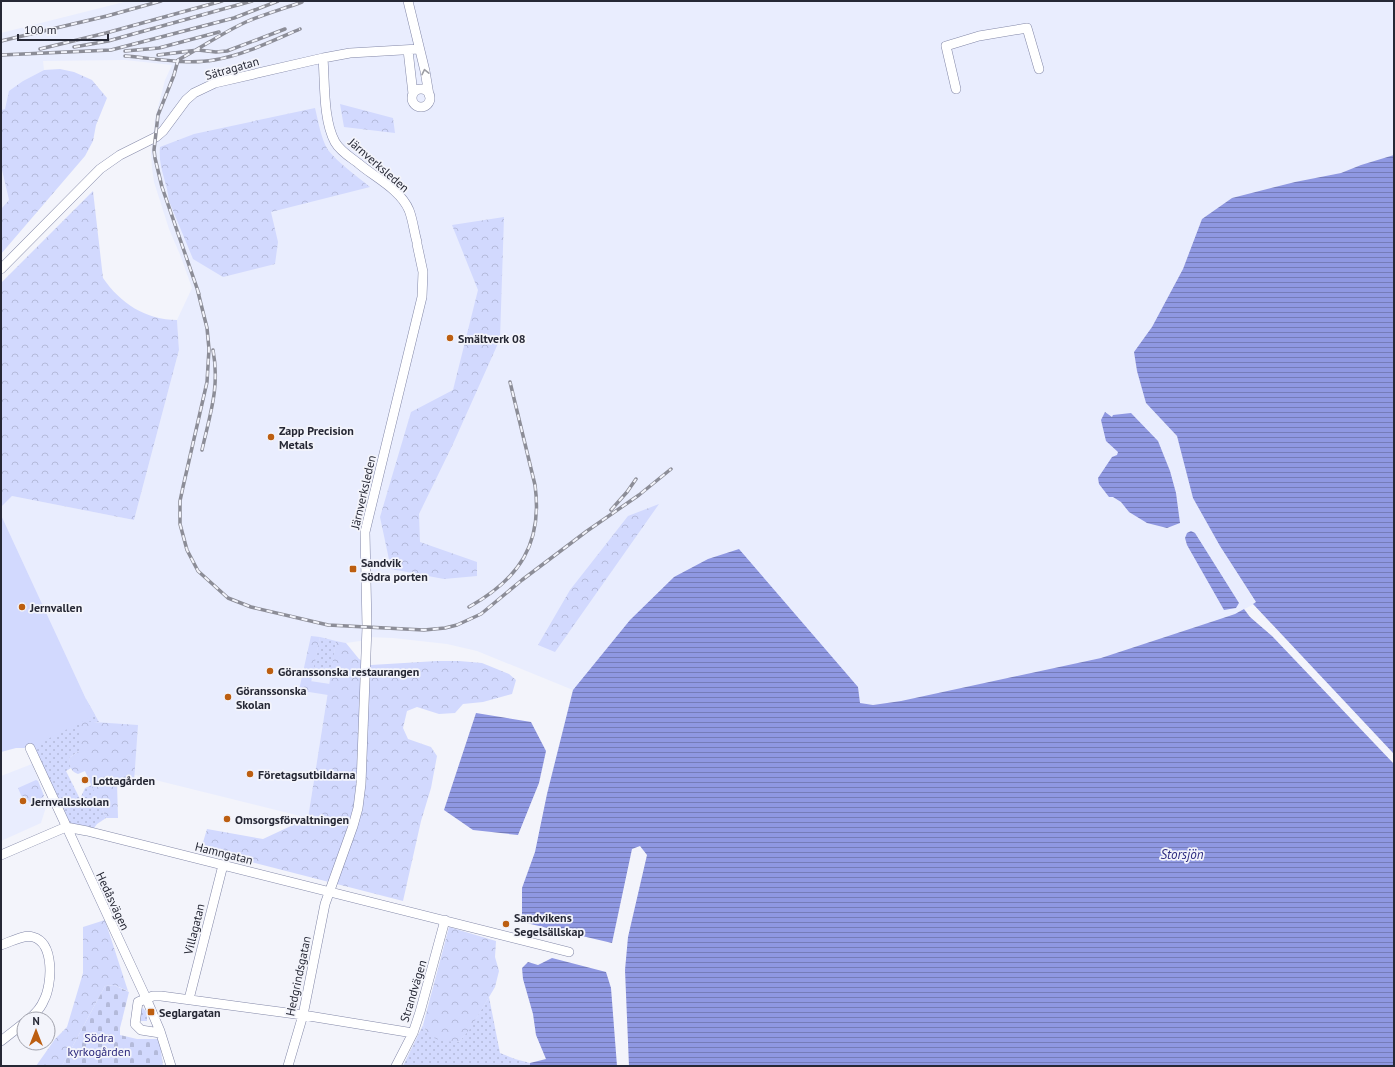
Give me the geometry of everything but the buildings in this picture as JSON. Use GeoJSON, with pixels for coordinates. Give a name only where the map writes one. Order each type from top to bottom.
{"type":"FeatureCollection","features":[{"type":"Feature","properties":{"kind":"street"},"geometry":{"type":"LineString","coordinates":[[408,1],[429,95],[428,103],[422,107],[414,104],[412,100],[413,94],[408,50]]}},
{"type":"Feature","properties":{"kind":"street"},"geometry":{"type":"LineString","coordinates":[[956,89],[946,46],[979,36],[1027,28],[1039,69]]}},
{"type":"Feature","properties":{"kind":"street","name":"Sätragatan"},"geometry":{"type":"LineString","coordinates":[[1,269],[100,169],[120,156],[156,137],[163,131],[186,100],[194,93],[215,83],[323,58],[350,53],[419,49]]}},
{"type":"Feature","properties":{"kind":"street","name":"Järnverksleden"},"geometry":{"type":"LineString","coordinates":[[323,58],[327,110],[331,129],[336,142],[342,150],[400,196],[408,209],[423,272],[422,297],[366,532],[367,627],[361,784],[358,808],[347,844],[329,891]]}},
{"type":"Feature","properties":{"kind":"street"},"geometry":{"type":"LineString","coordinates":[[413,94],[420,90],[425,91],[429,95]]}},
{"type":"Feature","properties":{"kind":"street","name":"Hedåsvägen"},"geometry":{"type":"LineString","coordinates":[[30,748],[146,998],[160,1032],[171,1066]]}},
{"type":"Feature","properties":{"kind":"street"},"geometry":{"type":"LineString","coordinates":[[1,855],[66,827]]}},
{"type":"Feature","properties":{"kind":"street","name":"Hamngatan"},"geometry":{"type":"LineString","coordinates":[[66,827],[570,952]]}},
{"type":"Feature","properties":{"kind":"street","name":"Villagatan"},"geometry":{"type":"LineString","coordinates":[[189,999],[223,865]]}},
{"type":"Feature","properties":{"kind":"street","name":"Hedgrindsgatan"},"geometry":{"type":"LineString","coordinates":[[288,1066],[303,1015],[325,904],[329,891]]}},
{"type":"Feature","properties":{"kind":"street","name":"Strandvägen"},"geometry":{"type":"LineString","coordinates":[[396,1066],[413,1033],[445,920]]}},
{"type":"Feature","properties":{"kind":"street"},"geometry":{"type":"LineString","coordinates":[[1,945],[22,937],[31,936],[42,943],[47,954],[50,972],[47,995],[41,1007],[37,1011]]}},
{"type":"Feature","properties":{"kind":"street"},"geometry":{"type":"LineString","coordinates":[[160,1032],[141,1030],[135,1024],[138,1002],[146,998],[161,996],[189,999],[303,1015],[413,1033]]}},
{"type":"Feature","properties":{"kind":"street"},"geometry":{"type":"LineString","coordinates":[[1,1041],[16,1029]]}},
{"type":"Feature","properties":{"kind":"shaded area"},"geometry":{"type":"Polygon","coordinates":[[[128,1],[1394,1],[1394,155],[1341,173],[1295,182],[1232,198],[1202,219],[1183,269],[1152,327],[1134,352],[1137,371],[1146,403],[1177,436],[1185,463],[1220,546],[1256,603],[1235,614],[1101,658],[901,701],[873,705],[860,703],[858,687],[820,644],[674,577],[630,620],[573,690],[477,651],[447,644],[393,638],[367,637],[367,640],[346,643],[336,641],[308,818],[127,773],[86,699],[1,515],[1,507],[12,496],[134,520],[179,350],[177,320],[192,288],[169,229],[154,182],[152,168],[151,153],[155,119],[165,80],[172,65],[125,60],[43,61],[44,70],[23,81],[5,109],[1,110],[1,33],[128,1]]]}},
{"type":"Feature","properties":{"kind":"shaded area"},"geometry":{"type":"Polygon","coordinates":[[[1,166],[9,200],[1,209],[1,166]]]}},
{"type":"Feature","properties":{"kind":"shaded area","name":"Jernvallsskolan"},"geometry":{"type":"Polygon","coordinates":[[[32,764],[43,792],[46,807],[41,823],[1,841],[1,776],[32,764]]]}},
{"type":"Feature","properties":{"kind":"green space"},"geometry":{"type":"Polygon","coordinates":[[[60,69],[74,72],[92,80],[107,98],[96,125],[93,141],[85,156],[1,254],[1,209],[9,200],[1,166],[1,110],[5,109],[9,91],[23,81],[44,70],[60,69]]]}},
{"type":"Feature","properties":{"kind":"green space"},"geometry":{"type":"Polygon","coordinates":[[[340,104],[393,118],[395,133],[344,127],[340,104]]]}},
{"type":"Feature","properties":{"kind":"green space"},"geometry":{"type":"Polygon","coordinates":[[[315,108],[322,135],[328,150],[342,165],[370,187],[271,212],[278,242],[275,264],[223,277],[193,259],[169,201],[161,168],[160,147],[194,134],[315,108]]]}},
{"type":"Feature","properties":{"kind":"green space"},"geometry":{"type":"Polygon","coordinates":[[[93,191],[103,278],[117,295],[135,308],[155,317],[177,320],[179,350],[134,520],[12,496],[1,507],[1,283],[93,191]]]}},
{"type":"Feature","properties":{"kind":"green space"},"geometry":{"type":"Polygon","coordinates":[[[504,217],[500,339],[453,444],[419,514],[420,542],[477,562],[477,576],[444,579],[391,569],[380,517],[411,412],[453,390],[478,290],[452,225],[504,217]]]}},
{"type":"Feature","properties":{"kind":"green space"},"geometry":{"type":"Polygon","coordinates":[[[659,504],[555,652],[538,645],[570,590],[628,516],[659,504]]]}},
{"type":"Feature","properties":{"kind":"green space","name":"Jernvallen"},"geometry":{"type":"Polygon","coordinates":[[[1,515],[86,699],[95,715],[30,748],[16,748],[1,752],[1,515]]]}},
{"type":"Feature","properties":{"kind":"green space"},"geometry":{"type":"Polygon","coordinates":[[[311,636],[320,637],[309,692],[299,690],[311,636]]]}},
{"type":"Feature","properties":{"kind":"green space"},"geometry":{"type":"Polygon","coordinates":[[[320,637],[336,641],[332,671],[313,669],[320,637]]]}},
{"type":"Feature","properties":{"kind":"green space"},"geometry":{"type":"Polygon","coordinates":[[[336,641],[346,643],[359,659],[371,665],[437,661],[482,663],[509,674],[516,680],[512,694],[483,702],[463,704],[455,713],[439,714],[417,707],[407,711],[403,728],[408,739],[431,747],[437,756],[431,788],[421,821],[403,901],[201,849],[207,829],[263,839],[308,818],[336,641]]]}},
{"type":"Feature","properties":{"kind":"green space"},"geometry":{"type":"Polygon","coordinates":[[[310,681],[330,684],[328,695],[309,692],[310,681]]]}},
{"type":"Feature","properties":{"kind":"green space"},"geometry":{"type":"Polygon","coordinates":[[[86,699],[99,722],[79,722],[79,751],[69,758],[71,768],[66,771],[80,799],[85,788],[92,785],[106,818],[97,824],[91,832],[66,827],[21,730],[86,699]]]}},
{"type":"Feature","properties":{"kind":"green space"},"geometry":{"type":"Polygon","coordinates":[[[79,721],[138,725],[134,782],[117,783],[118,818],[106,818],[85,771],[78,774],[71,768],[69,758],[79,751],[79,721]]]}},
{"type":"Feature","properties":{"kind":"green space"},"geometry":{"type":"Polygon","coordinates":[[[36,780],[38,781],[44,796],[39,800],[30,803],[26,799],[23,800],[18,788],[36,780]]]}},
{"type":"Feature","properties":{"kind":"green space"},"geometry":{"type":"Polygon","coordinates":[[[105,920],[128,991],[114,985],[105,986],[62,1066],[36,1066],[47,1051],[56,1051],[56,1038],[67,1027],[83,973],[83,927],[105,920]]]}},
{"type":"Feature","properties":{"kind":"green space"},"geometry":{"type":"Polygon","coordinates":[[[449,927],[496,941],[495,957],[499,971],[495,987],[470,1029],[459,1042],[442,1041],[433,1038],[429,1035],[423,1025],[449,927]]]}},
{"type":"Feature","properties":{"kind":"green space","name":"Södra kyrkogården"},"geometry":{"type":"Polygon","coordinates":[[[114,985],[129,992],[120,1028],[120,1035],[137,1039],[162,1039],[164,1046],[161,1051],[163,1066],[62,1066],[105,986],[114,985]]]}},
{"type":"Feature","properties":{"kind":"green space"},"geometry":{"type":"Polygon","coordinates":[[[489,997],[500,1053],[530,1063],[530,1066],[403,1066],[423,1025],[426,1031],[459,1042],[470,1028],[489,997]]]}},
{"type":"Feature","properties":{"kind":"green space"},"geometry":{"type":"Polygon","coordinates":[[[143,1008],[147,1013],[147,1021],[141,1021],[140,1011],[143,1008]]]}},
{"type":"Feature","properties":{"kind":"water"},"geometry":{"type":"Polygon","coordinates":[[[1394,155],[1394,754],[1253,604],[1256,602],[1220,546],[1193,498],[1177,436],[1146,403],[1137,371],[1134,352],[1152,327],[1183,269],[1202,219],[1232,198],[1295,182],[1341,173],[1394,155]]]}},
{"type":"Feature","properties":{"kind":"water"},"geometry":{"type":"Polygon","coordinates":[[[1105,412],[1112,417],[1113,415],[1131,413],[1158,441],[1170,471],[1176,493],[1180,523],[1167,528],[1147,523],[1129,512],[1121,502],[1113,497],[1109,497],[1099,484],[1098,478],[1112,457],[1117,455],[1118,452],[1106,441],[1101,420],[1105,412]]]}},
{"type":"Feature","properties":{"kind":"water"},"geometry":{"type":"Polygon","coordinates":[[[1191,531],[1195,533],[1239,603],[1236,608],[1224,610],[1187,545],[1185,538],[1187,533],[1191,531]]]}},
{"type":"Feature","properties":{"kind":"water","name":"Storsjön"},"geometry":{"type":"Polygon","coordinates":[[[739,549],[858,687],[860,703],[873,705],[901,701],[1101,658],[1235,614],[1244,609],[1250,617],[1272,636],[1394,764],[1394,1066],[629,1066],[625,970],[628,937],[647,855],[640,846],[632,849],[612,943],[522,922],[522,888],[535,852],[547,794],[573,690],[630,620],[674,577],[708,559],[739,549]]]}},
{"type":"Feature","properties":{"kind":"water"},"geometry":{"type":"Polygon","coordinates":[[[476,713],[531,722],[546,751],[539,783],[518,835],[473,830],[444,810],[476,713]]]}},
{"type":"Feature","properties":{"kind":"water"},"geometry":{"type":"Polygon","coordinates":[[[552,958],[606,972],[611,988],[617,1066],[530,1066],[530,1063],[546,1059],[536,1035],[533,1014],[523,979],[522,968],[528,962],[538,965],[552,958]]]}},
{"type":"Feature","properties":{"kind":"railway"},"geometry":{"type":"LineString","coordinates":[[1,41],[107,16],[161,1]]}},
{"type":"Feature","properties":{"kind":"railway"},"geometry":{"type":"LineString","coordinates":[[40,49],[106,33],[222,1]]}},
{"type":"Feature","properties":{"kind":"railway"},"geometry":{"type":"LineString","coordinates":[[74,47],[108,41],[252,1]]}},
{"type":"Feature","properties":{"kind":"railway"},"geometry":{"type":"LineString","coordinates":[[1,55],[111,50],[234,18],[278,1]]}},
{"type":"Feature","properties":{"kind":"railway"},"geometry":{"type":"LineString","coordinates":[[199,294],[162,187],[155,158],[154,150],[158,115],[174,75],[178,60],[246,22],[302,2]]}},
{"type":"Feature","properties":{"kind":"railway"},"geometry":{"type":"LineString","coordinates":[[158,55],[198,50],[216,52],[227,51],[285,29]]}},
{"type":"Feature","properties":{"kind":"railway"},"geometry":{"type":"LineString","coordinates":[[125,56],[192,62],[214,60],[236,55],[300,29]]}},
{"type":"Feature","properties":{"kind":"railway"},"geometry":{"type":"LineString","coordinates":[[125,51],[159,48],[219,32]]}},
{"type":"Feature","properties":{"kind":"railway"},"geometry":{"type":"LineString","coordinates":[[197,288],[207,328],[209,349],[207,382],[180,501],[180,524],[187,550],[198,571],[228,598],[251,607],[328,625],[424,630],[457,625],[481,614],[522,580],[587,531],[639,495],[671,469]]}},
{"type":"Feature","properties":{"kind":"railway"},"geometry":{"type":"LineString","coordinates":[[202,450],[215,388],[215,363],[213,350]]}},
{"type":"Feature","properties":{"kind":"railway"},"geometry":{"type":"LineString","coordinates":[[469,607],[487,596],[514,572],[524,558],[531,542],[535,525],[537,506],[535,485],[510,382]]}},
{"type":"Feature","properties":{"kind":"railway"},"geometry":{"type":"LineString","coordinates":[[611,510],[636,479]]}},
{"type":"Feature","properties":{"kind":"place","name":"Smältverk 08"},"geometry":{"type":"Point","coordinates":[450,338]}},
{"type":"Feature","properties":{"kind":"place","name":"Zapp Precision Metals"},"geometry":{"type":"Point","coordinates":[271,437]}},
{"type":"Feature","properties":{"kind":"place","name":"Sandvik Södra porten"},"geometry":{"type":"Point","coordinates":[353,569]}},
{"type":"Feature","properties":{"kind":"place","name":"Jernvallen"},"geometry":{"type":"Point","coordinates":[22,607]}},
{"type":"Feature","properties":{"kind":"place","name":"Göranssonska restaurangen"},"geometry":{"type":"Point","coordinates":[270,671]}},
{"type":"Feature","properties":{"kind":"place","name":"Göranssonska Skolan"},"geometry":{"type":"Point","coordinates":[228,697]}},
{"type":"Feature","properties":{"kind":"place","name":"Företagsutbildarna"},"geometry":{"type":"Point","coordinates":[250,774]}},
{"type":"Feature","properties":{"kind":"place","name":"Lottagården"},"geometry":{"type":"Point","coordinates":[85,780]}},
{"type":"Feature","properties":{"kind":"place","name":"Jernvallsskolan"},"geometry":{"type":"Point","coordinates":[23,801]}},
{"type":"Feature","properties":{"kind":"place","name":"Omsorgsförvaltningen"},"geometry":{"type":"Point","coordinates":[227,819]}},
{"type":"Feature","properties":{"kind":"place","name":"Sandvikens Segelsällskap"},"geometry":{"type":"Point","coordinates":[506,924]}},
{"type":"Feature","properties":{"kind":"place","name":"Seglargatan"},"geometry":{"type":"Point","coordinates":[151,1012]}}]}
